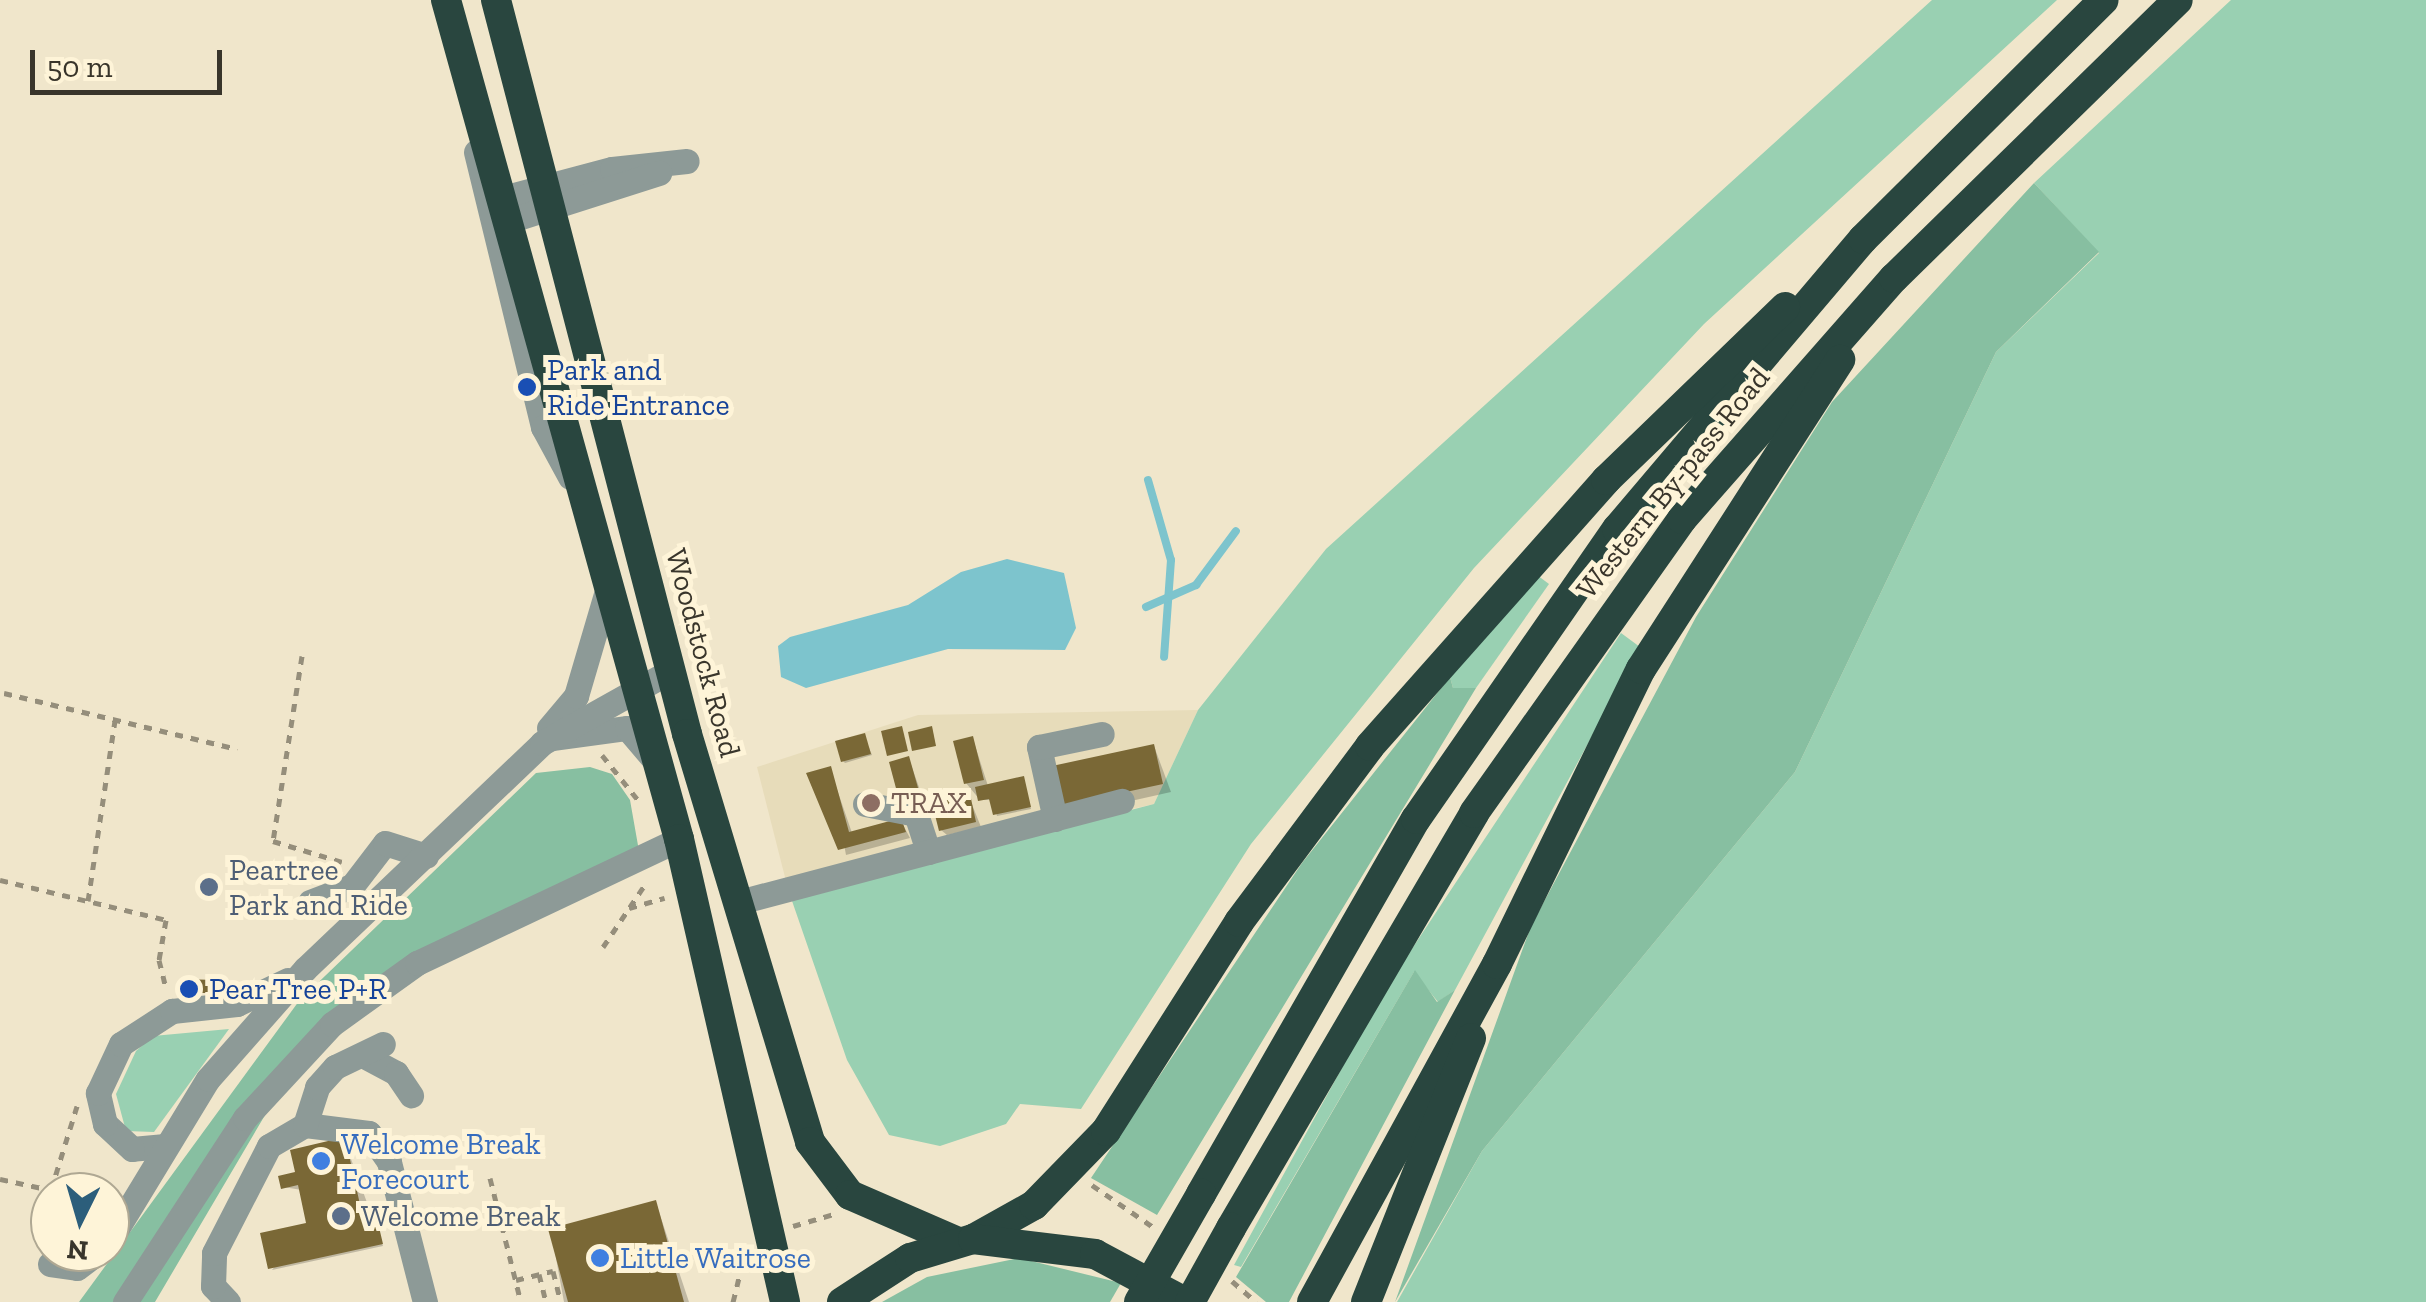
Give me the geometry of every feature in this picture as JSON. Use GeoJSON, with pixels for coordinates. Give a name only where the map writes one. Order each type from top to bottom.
{"type":"FeatureCollection","features":[{"type":"Feature","properties":{"kind":"highway","name":"Woodstock Road"},"geometry":{"type":"LineString","coordinates":[[496,0],[687,734],[810,1142],[828,1174],[892,1218],[965,1240]]}},
{"type":"Feature","properties":{"kind":"highway","name":"Western By-pass Road"},"geometry":{"type":"LineString","coordinates":[[1187,1302],[1343,1030],[1564,678],[1736,452],[1894,278],[2126,44],[2178,0]]}},
{"type":"Feature","properties":{"kind":"highway","name":"Western By-pass Road"},"geometry":{"type":"LineString","coordinates":[[1139,1302],[1416,819],[1618,528],[1863,239],[2101,3]]}},
{"type":"Feature","properties":{"kind":"highway"},"geometry":{"type":"LineString","coordinates":[[450,15],[575,486],[679,839],[785,1302]]}},
{"type":"Feature","properties":{"kind":"highway"},"geometry":{"type":"LineString","coordinates":[[842,1302],[910,1258],[965,1240],[1034,1204],[1106,1131],[1239,922],[1370,746],[1516,576],[1724,360],[1863,239]]}},
{"type":"Feature","properties":{"kind":"highway"},"geometry":{"type":"LineString","coordinates":[[1312,1302],[1497,964],[1651,653],[1894,278]]}},
{"type":"Feature","properties":{"kind":"highway"},"geometry":{"type":"LineString","coordinates":[[1366,1302],[1497,964]]}},
{"type":"Feature","properties":{"kind":"highway"},"geometry":{"type":"LineString","coordinates":[[965,1240],[1095,1254],[1187,1302]]}},
{"type":"Feature","properties":{"kind":"street"},"geometry":{"type":"LineString","coordinates":[[450,15],[484,198],[544,427],[575,486]]}},
{"type":"Feature","properties":{"kind":"street"},"geometry":{"type":"LineString","coordinates":[[502,210],[547,198]]}},
{"type":"Feature","properties":{"kind":"street"},"geometry":{"type":"LineString","coordinates":[[584,342],[609,393],[682,662],[687,734]]}},
{"type":"Feature","properties":{"kind":"street"},"geometry":{"type":"LineString","coordinates":[[130,1198],[208,1079],[305,969],[524,758],[576,696],[606,594]]}},
{"type":"Feature","properties":{"kind":"street"},"geometry":{"type":"LineString","coordinates":[[524,758],[634,686],[672,670]]}},
{"type":"Feature","properties":{"kind":"street"},"geometry":{"type":"LineString","coordinates":[[551,738],[627,728],[656,762]]}},
{"type":"Feature","properties":{"kind":"street"},"geometry":{"type":"LineString","coordinates":[[1055,819],[1039,747],[1102,734]]}},
{"type":"Feature","properties":{"kind":"street"},"geometry":{"type":"LineString","coordinates":[[739,902],[1122,801]]}},
{"type":"Feature","properties":{"kind":"street"},"geometry":{"type":"LineString","coordinates":[[865,804],[916,814],[928,852]]}},
{"type":"Feature","properties":{"kind":"street"},"geometry":{"type":"LineString","coordinates":[[125,1302],[245,1118],[332,1024],[417,963],[679,839]]}},
{"type":"Feature","properties":{"kind":"street"},"geometry":{"type":"LineString","coordinates":[[310,902],[344,880],[361,879],[375,854],[394,841],[426,856]]}},
{"type":"Feature","properties":{"kind":"street"},"geometry":{"type":"LineString","coordinates":[[165,1146],[132,1149],[115,1140],[98,1093],[130,1033],[172,1011],[237,1004],[305,969]]}},
{"type":"Feature","properties":{"kind":"street"},"geometry":{"type":"LineString","coordinates":[[305,1125],[317,1087],[335,1067],[374,1051],[411,1095]]}},
{"type":"Feature","properties":{"kind":"street"},"geometry":{"type":"LineString","coordinates":[[228,1302],[213,1286],[214,1252],[255,1188],[269,1146],[305,1125],[369,1133],[389,1162],[422,1301]]}},
{"type":"Feature","properties":{"kind":"path"},"geometry":{"type":"LineString","coordinates":[[693,642],[709,702]]}},
{"type":"Feature","properties":{"kind":"path"},"geometry":{"type":"LineString","coordinates":[[302,656],[273,841],[331,853],[344,880]]}},
{"type":"Feature","properties":{"kind":"path"},"geometry":{"type":"LineString","coordinates":[[4,693],[237,750]]}},
{"type":"Feature","properties":{"kind":"path"},"geometry":{"type":"LineString","coordinates":[[88,901],[115,720]]}},
{"type":"Feature","properties":{"kind":"path"},"geometry":{"type":"LineString","coordinates":[[603,947],[658,868]]}},
{"type":"Feature","properties":{"kind":"path"},"geometry":{"type":"LineString","coordinates":[[0,880],[166,920],[159,960],[172,1011]]}},
{"type":"Feature","properties":{"kind":"path"},"geometry":{"type":"LineString","coordinates":[[626,909],[665,898]]}},
{"type":"Feature","properties":{"kind":"path"},"geometry":{"type":"LineString","coordinates":[[56,1172],[71,1110],[98,1093]]}},
{"type":"Feature","properties":{"kind":"path"},"geometry":{"type":"LineString","coordinates":[[490,1178],[521,1302]]}},
{"type":"Feature","properties":{"kind":"path"},"geometry":{"type":"LineString","coordinates":[[0,1179],[30,1185]]}},
{"type":"Feature","properties":{"kind":"path"},"geometry":{"type":"LineString","coordinates":[[516,1280],[554,1271],[561,1302]]}},
{"type":"Feature","properties":{"kind":"path"},"geometry":{"type":"LineString","coordinates":[[538,1274],[546,1302]]}},
{"type":"Feature","properties":{"kind":"shaded area"},"geometry":{"type":"Polygon","coordinates":[[[1198,710],[1154,804],[788,889],[757,767],[918,715],[1198,710]]]}},
{"type":"Feature","properties":{"kind":"green space"},"geometry":{"type":"Polygon","coordinates":[[[1932,0],[2057,0],[1704,324],[1474,568],[1251,844],[1081,1109],[1020,1104],[1006,1124],[940,1146],[889,1135],[847,1060],[791,898],[1154,804],[1198,710],[1326,549],[1932,0]]]}},
{"type":"Feature","properties":{"kind":"green space"},"geometry":{"type":"Polygon","coordinates":[[[2231,0],[2426,0],[2426,1302],[1397,1302],[1482,1151],[1795,772],[1996,352],[2099,253],[2034,183],[2231,0]]]}},
{"type":"Feature","properties":{"kind":"green space"},"geometry":{"type":"Polygon","coordinates":[[[2034,183],[2099,252],[1996,352],[1795,772],[1482,1151],[1395,1302],[1531,926],[1696,617],[1832,402],[2034,183]]]}},
{"type":"Feature","properties":{"kind":"green space"},"geometry":{"type":"Polygon","coordinates":[[[1537,575],[1549,584],[1476,688],[1453,688],[1450,677],[1537,575]]]}},
{"type":"Feature","properties":{"kind":"green space"},"geometry":{"type":"Polygon","coordinates":[[[1621,633],[1640,647],[1455,990],[1438,1002],[1414,972],[1241,1267],[1234,1265],[1384,991],[1621,633]]]}},
{"type":"Feature","properties":{"kind":"green space"},"geometry":{"type":"Polygon","coordinates":[[[1450,677],[1453,688],[1476,688],[1157,1215],[1091,1178],[1302,863],[1450,677]]]}},
{"type":"Feature","properties":{"kind":"green space"},"geometry":{"type":"Polygon","coordinates":[[[590,767],[612,774],[630,800],[639,851],[472,933],[346,1025],[271,1105],[155,1302],[79,1302],[101,1272],[130,1272],[130,1232],[299,1001],[536,773],[590,767]]]}},
{"type":"Feature","properties":{"kind":"green space"},"geometry":{"type":"Polygon","coordinates":[[[1415,970],[1437,1002],[1455,990],[1289,1302],[1266,1302],[1236,1277],[1415,970]]]}},
{"type":"Feature","properties":{"kind":"green space"},"geometry":{"type":"Polygon","coordinates":[[[229,1029],[154,1132],[126,1131],[116,1094],[136,1051],[153,1036],[229,1029]]]}},
{"type":"Feature","properties":{"kind":"green space"},"geometry":{"type":"Polygon","coordinates":[[[1019,1258],[1121,1283],[1110,1302],[882,1302],[927,1277],[1019,1258]]]}},
{"type":"Feature","properties":{"kind":"water"},"geometry":{"type":"Polygon","coordinates":[[[1007,559],[1064,573],[1076,628],[1065,650],[948,649],[806,688],[781,677],[778,646],[790,637],[908,605],[961,572],[1007,559]]]}},
{"type":"Feature","properties":{"kind":"building"},"geometry":{"type":"Polygon","coordinates":[[[902,726],[908,751],[887,756],[881,731],[902,726]]]}},
{"type":"Feature","properties":{"kind":"building"},"geometry":{"type":"Polygon","coordinates":[[[932,726],[936,746],[912,751],[908,732],[932,726]]]}},
{"type":"Feature","properties":{"kind":"building"},"geometry":{"type":"Polygon","coordinates":[[[865,733],[871,754],[841,762],[835,741],[865,733]]]}},
{"type":"Feature","properties":{"kind":"building"},"geometry":{"type":"Polygon","coordinates":[[[973,736],[984,780],[964,784],[953,741],[973,736]]]}},
{"type":"Feature","properties":{"kind":"building"},"geometry":{"type":"Polygon","coordinates":[[[1154,744],[1163,784],[1061,806],[1052,766],[1154,744]]]}},
{"type":"Feature","properties":{"kind":"building"},"geometry":{"type":"Polygon","coordinates":[[[909,756],[922,802],[901,807],[889,762],[909,756]]]}},
{"type":"Feature","properties":{"kind":"building"},"geometry":{"type":"Polygon","coordinates":[[[831,766],[849,832],[901,818],[906,832],[838,850],[806,773],[831,766]]]}},
{"type":"Feature","properties":{"kind":"building"},"geometry":{"type":"Polygon","coordinates":[[[1024,776],[1031,807],[993,815],[989,799],[978,801],[975,787],[1024,776]]]}},
{"type":"Feature","properties":{"kind":"building"},"geometry":{"type":"Polygon","coordinates":[[[970,794],[976,822],[939,831],[932,803],[970,794]]]}},
{"type":"Feature","properties":{"kind":"building"},"geometry":{"type":"Polygon","coordinates":[[[182,979],[215,980],[215,993],[181,993],[182,979]]]}},
{"type":"Feature","properties":{"kind":"building","name":"Welcome Break"},"geometry":{"type":"Polygon","coordinates":[[[345,1137],[361,1209],[374,1206],[383,1244],[268,1269],[260,1233],[306,1223],[298,1185],[281,1189],[278,1176],[295,1172],[290,1150],[345,1137]]]}},
{"type":"Feature","properties":{"kind":"building"},"geometry":{"type":"Polygon","coordinates":[[[656,1200],[684,1302],[568,1302],[548,1229],[656,1200]]]}},
{"type":"Feature","properties":{"kind":"waterway"},"geometry":{"type":"LineString","coordinates":[[1148,480],[1171,560],[1164,657]]}},
{"type":"Feature","properties":{"kind":"waterway"},"geometry":{"type":"LineString","coordinates":[[1146,607],[1196,585],[1236,531]]}},
{"type":"Feature","properties":{"kind":"place","name":"Park and Ride Entrance"},"geometry":{"type":"Point","coordinates":[527,387]}},
{"type":"Feature","properties":{"kind":"place","name":"TRAX"},"geometry":{"type":"Point","coordinates":[871,803]}},
{"type":"Feature","properties":{"kind":"place","name":"Peartree Park and Ride"},"geometry":{"type":"Point","coordinates":[209,887]}},
{"type":"Feature","properties":{"kind":"place","name":"Pear Tree P+R"},"geometry":{"type":"Point","coordinates":[189,989]}},
{"type":"Feature","properties":{"kind":"place","name":"Welcome Break Forecourt"},"geometry":{"type":"Point","coordinates":[321,1161]}},
{"type":"Feature","properties":{"kind":"place","name":"Welcome Break"},"geometry":{"type":"Point","coordinates":[341,1216]}},
{"type":"Feature","properties":{"kind":"place","name":"Little Waitrose"},"geometry":{"type":"Point","coordinates":[600,1258]}}]}
